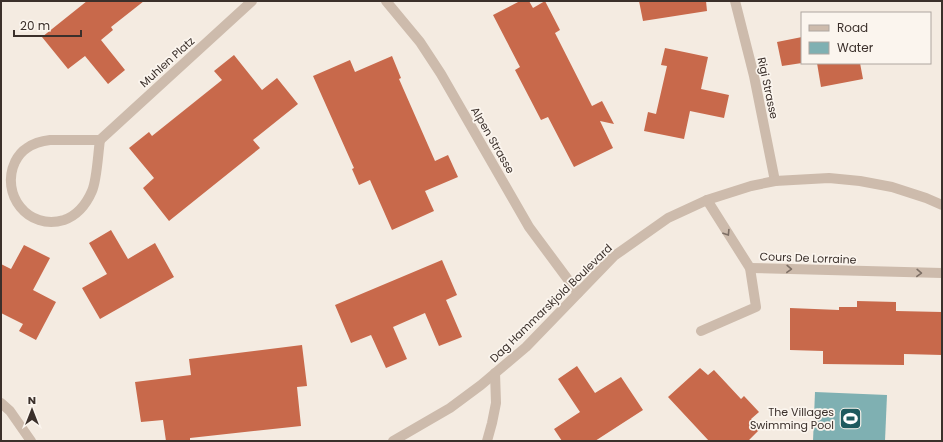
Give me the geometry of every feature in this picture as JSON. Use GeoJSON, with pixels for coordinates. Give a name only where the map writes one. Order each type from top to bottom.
{"type":"FeatureCollection","features":[{"type":"Feature","properties":{"kind":"street","name":"Muhlen Platz"},"geometry":{"type":"LineString","coordinates":[[100,140],[252,1]]}},
{"type":"Feature","properties":{"kind":"street","name":"Alpen Strasse"},"geometry":{"type":"LineString","coordinates":[[386,1],[420,42],[441,74],[529,227],[578,293]]}},
{"type":"Feature","properties":{"kind":"street","name":"Rigi Strasse"},"geometry":{"type":"LineString","coordinates":[[735,1],[754,76],[775,181]]}},
{"type":"Feature","properties":{"kind":"street"},"geometry":{"type":"LineString","coordinates":[[50,140],[100,140],[93,189],[87,202],[80,211],[71,218],[56,222],[41,221],[27,214],[19,206],[12,192],[10,180],[12,168],[17,157],[25,148],[37,142],[50,140]]}},
{"type":"Feature","properties":{"kind":"street","name":"Dag Hammarskjold Boulevard"},"geometry":{"type":"LineString","coordinates":[[393,441],[450,408],[482,385],[526,347],[614,256],[668,218],[706,200],[751,186],[775,181],[830,178],[860,180],[892,187],[942,205]]}},
{"type":"Feature","properties":{"kind":"street"},"geometry":{"type":"LineString","coordinates":[[706,200],[750,268]]}},
{"type":"Feature","properties":{"kind":"street","name":"Cours De Lorraine"},"geometry":{"type":"LineString","coordinates":[[701,331],[756,307],[750,268],[942,273]]}},
{"type":"Feature","properties":{"kind":"street"},"geometry":{"type":"LineString","coordinates":[[486,441],[492,424],[496,403],[495,373]]}},
{"type":"Feature","properties":{"kind":"street"},"geometry":{"type":"LineString","coordinates":[[1,403],[10,411],[31,441]]}},
{"type":"Feature","properties":{"kind":"water","name":"The Villages Swimming Pool"},"geometry":{"type":"Polygon","coordinates":[[[815,392],[887,395],[885,441],[813,441],[815,392]]]}},
{"type":"Feature","properties":{"kind":"building"},"geometry":{"type":"Polygon","coordinates":[[[87,1],[144,1],[111,27],[113,30],[101,40],[125,70],[108,84],[85,56],[68,69],[42,37],[87,1]]]}},
{"type":"Feature","properties":{"kind":"building"},"geometry":{"type":"Polygon","coordinates":[[[520,1],[529,1],[533,8],[545,1],[560,30],[555,33],[592,106],[602,101],[614,124],[600,121],[613,148],[574,167],[548,117],[541,120],[515,70],[520,67],[493,15],[520,1]]]}},
{"type":"Feature","properties":{"kind":"building"},"geometry":{"type":"Polygon","coordinates":[[[639,1],[706,1],[707,11],[643,21],[639,1]]]}},
{"type":"Feature","properties":{"kind":"building"},"geometry":{"type":"Polygon","coordinates":[[[801,37],[801,63],[782,66],[777,42],[801,37]]]}},
{"type":"Feature","properties":{"kind":"building"},"geometry":{"type":"Polygon","coordinates":[[[665,48],[708,57],[701,89],[729,95],[724,118],[690,111],[684,139],[644,131],[648,112],[656,114],[667,66],[661,65],[665,48]]]}},
{"type":"Feature","properties":{"kind":"building"},"geometry":{"type":"Polygon","coordinates":[[[234,55],[262,90],[277,78],[298,104],[253,140],[260,148],[169,221],[143,188],[154,178],[129,148],[149,132],[152,136],[222,80],[214,71],[234,55]]]}},
{"type":"Feature","properties":{"kind":"building"},"geometry":{"type":"Polygon","coordinates":[[[392,56],[401,78],[399,79],[435,161],[448,155],[458,177],[425,191],[434,211],[392,230],[370,180],[359,185],[352,169],[354,168],[313,76],[350,60],[355,72],[392,56]]]}},
{"type":"Feature","properties":{"kind":"building"},"geometry":{"type":"Polygon","coordinates":[[[817,64],[860,64],[863,79],[821,87],[817,64]]]}},
{"type":"Feature","properties":{"kind":"building"},"geometry":{"type":"Polygon","coordinates":[[[111,230],[128,259],[155,243],[174,277],[100,319],[82,288],[107,274],[89,243],[111,230]]]}},
{"type":"Feature","properties":{"kind":"building"},"geometry":{"type":"Polygon","coordinates":[[[24,245],[50,258],[33,290],[56,302],[36,340],[19,331],[23,324],[1,313],[1,264],[11,269],[24,245]]]}},
{"type":"Feature","properties":{"kind":"building"},"geometry":{"type":"Polygon","coordinates":[[[442,260],[457,295],[446,300],[462,337],[439,346],[425,313],[393,327],[407,359],[386,368],[371,335],[351,343],[335,305],[442,260]]]}},
{"type":"Feature","properties":{"kind":"building"},"geometry":{"type":"Polygon","coordinates":[[[857,301],[896,302],[896,311],[942,312],[942,355],[904,354],[904,365],[823,364],[823,351],[790,350],[790,308],[839,310],[839,307],[857,307],[857,301]]]}},
{"type":"Feature","properties":{"kind":"building"},"geometry":{"type":"Polygon","coordinates":[[[302,345],[307,386],[297,387],[301,426],[190,438],[190,441],[166,441],[163,420],[141,422],[135,382],[191,375],[189,359],[302,345]]]}},
{"type":"Feature","properties":{"kind":"building"},"geometry":{"type":"Polygon","coordinates":[[[577,366],[595,393],[621,377],[643,410],[595,441],[562,441],[554,429],[580,412],[558,379],[577,366]]]}},
{"type":"Feature","properties":{"kind":"building"},"geometry":{"type":"Polygon","coordinates":[[[700,368],[708,375],[714,370],[741,399],[744,396],[759,412],[751,419],[760,429],[748,441],[709,441],[668,397],[700,368]]]}},
{"type":"Feature","properties":{"kind":"place","name":"The Villages Swimming Pool"},"geometry":{"type":"Point","coordinates":[850,418]}}]}
